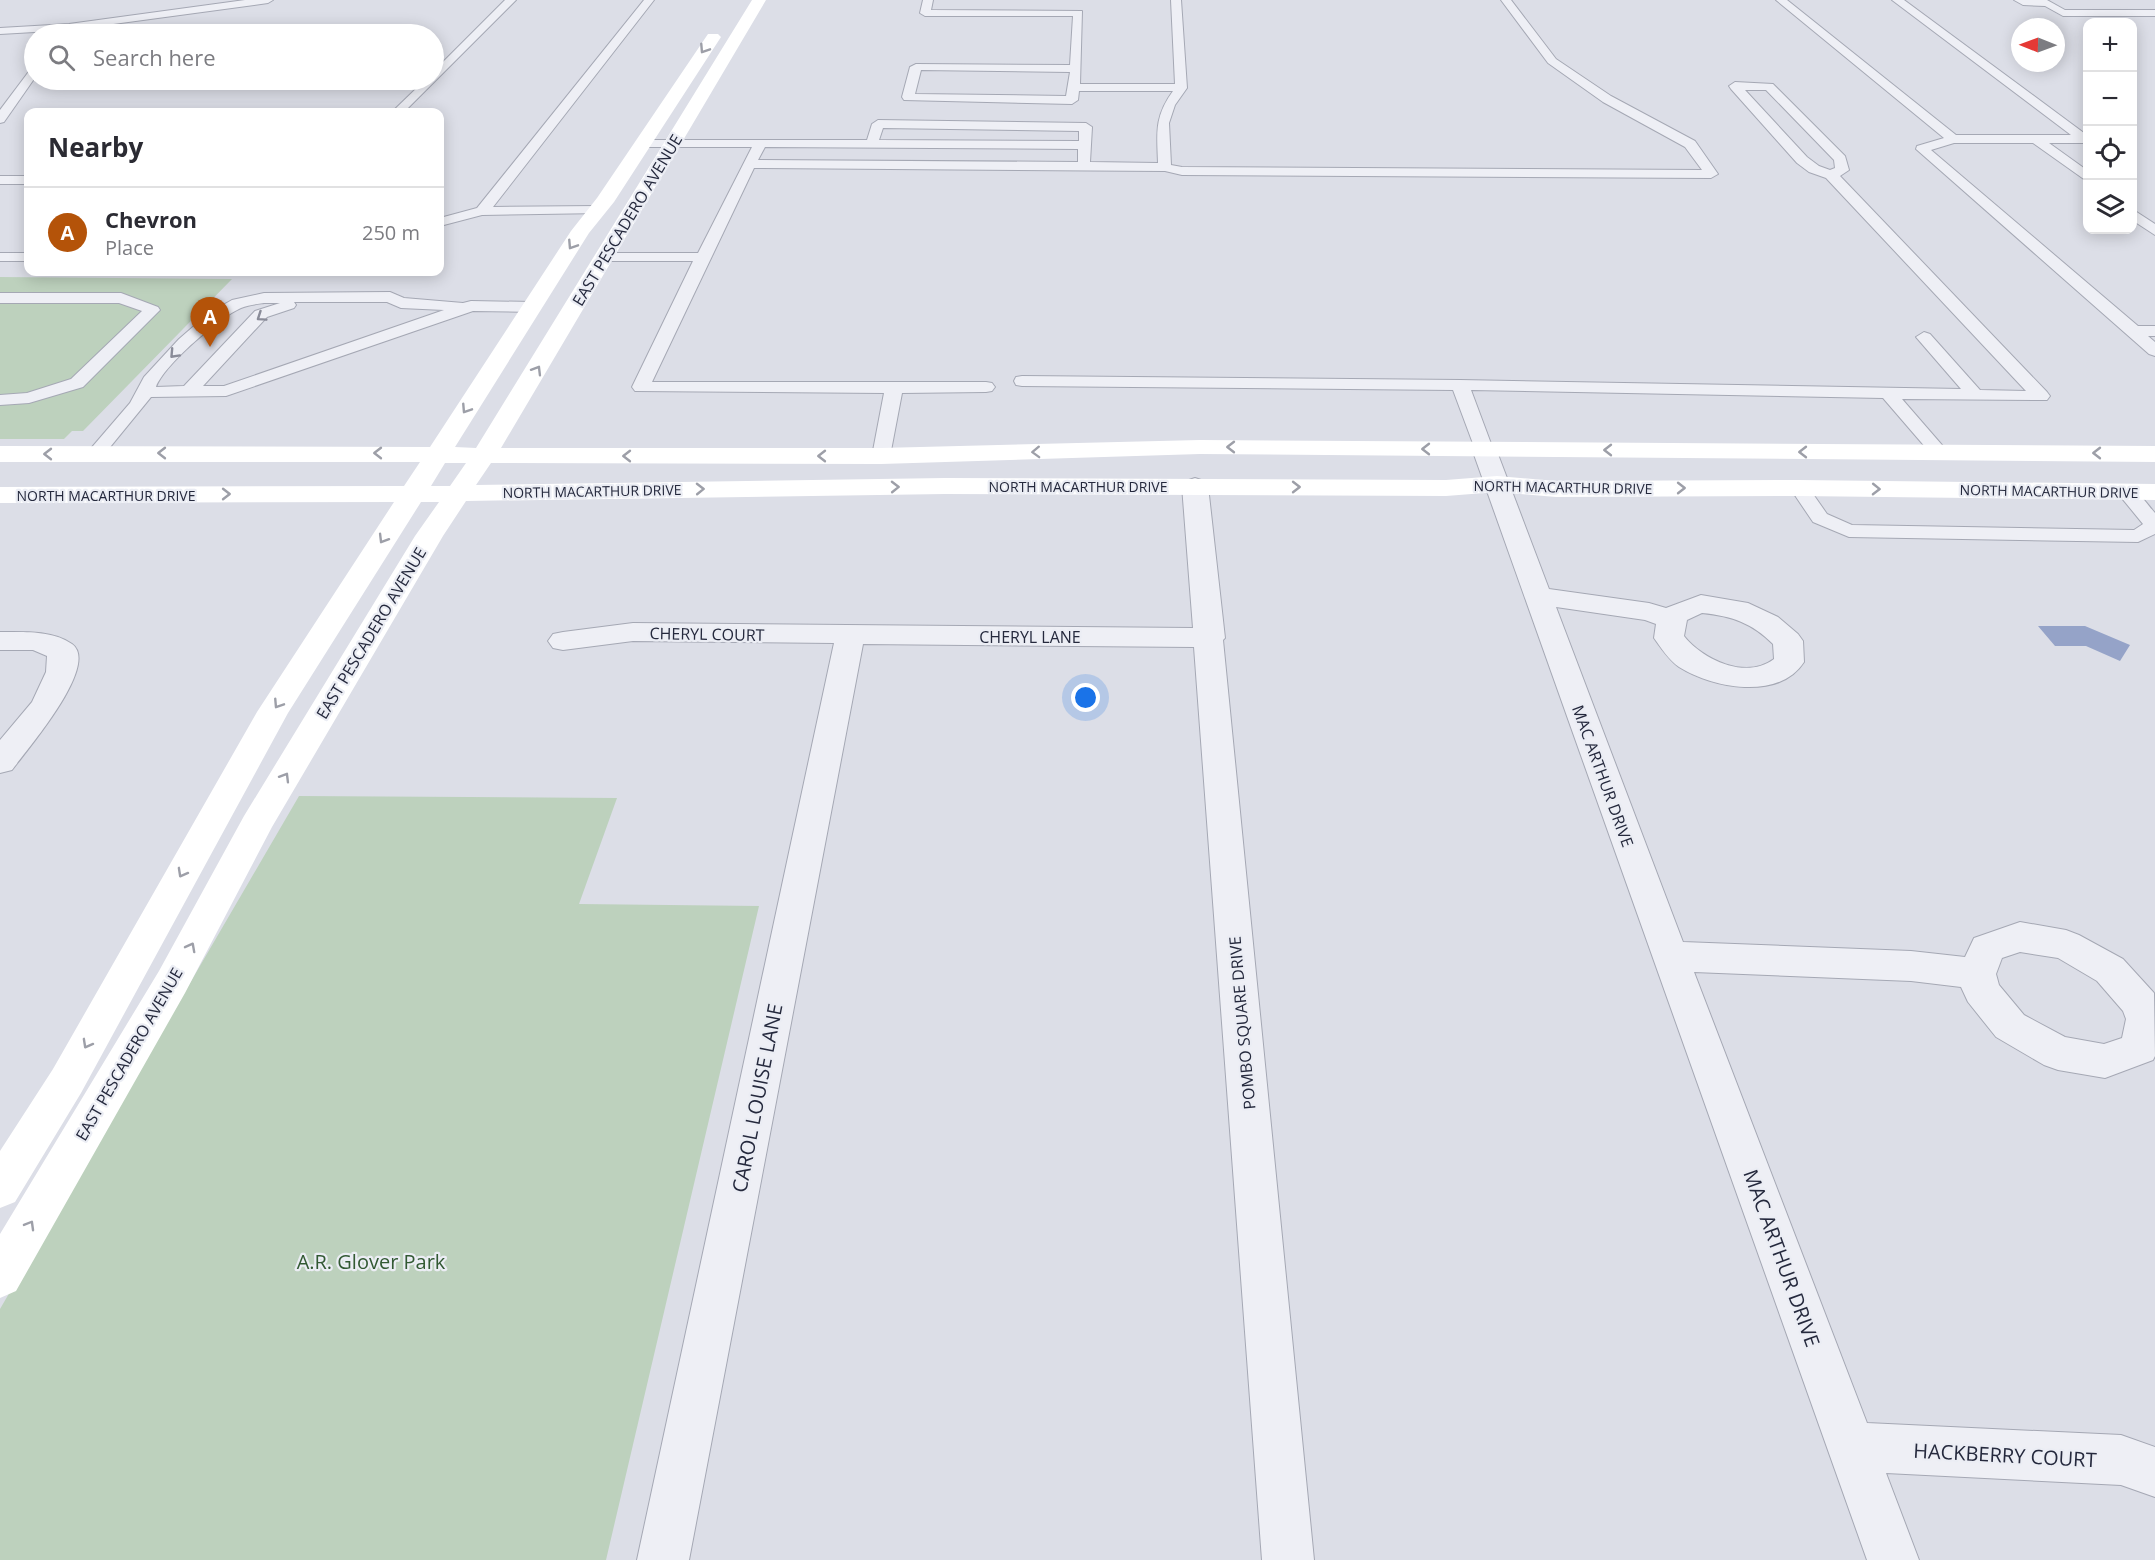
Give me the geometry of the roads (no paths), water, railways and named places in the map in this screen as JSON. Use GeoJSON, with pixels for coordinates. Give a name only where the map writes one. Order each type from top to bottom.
{"type":"FeatureCollection","features":[{"type":"Feature","properties":{"kind":"street","name":"EAST PESCADERO AVENUE"},"geometry":{"type":"LineString","coordinates":[[0,1276],[172,982],[256,825],[429,536],[484,455],[759,0]]}},
{"type":"Feature","properties":{"kind":"street","name":"EAST PESCADERO AVENUE"},"geometry":{"type":"LineString","coordinates":[[0,1188],[67,1081],[273,712],[436,454],[581,231],[598,210],[724,19]]}},
{"type":"Feature","properties":{"kind":"street","name":"NORTH MACARTHUR DRIVE"},"geometry":{"type":"LineString","coordinates":[[0,454],[881,456],[1200,447],[1491,467],[1939,452],[2155,454]]}},
{"type":"Feature","properties":{"kind":"street","name":"NORTH MACARTHUR DRIVE"},"geometry":{"type":"LineString","coordinates":[[0,495],[410,495],[945,486],[1446,488],[1491,467],[1556,489],[1799,488],[2155,492]]}},
{"type":"Feature","properties":{"kind":"street","name":"MAC ARTHUR DRIVE"},"geometry":{"type":"LineString","coordinates":[[1491,467],[1536,596],[1893,1560]]}},
{"type":"Feature","properties":{"kind":"street","name":"POMBO SQUARE DRIVE"},"geometry":{"type":"LineString","coordinates":[[1195,486],[1288,1560]]}},
{"type":"Feature","properties":{"kind":"street"},"geometry":{"type":"LineString","coordinates":[[1536,596],[1648,612],[1671,619]]}},
{"type":"Feature","properties":{"kind":"street","name":"CHERYL COURT"},"geometry":{"type":"LineString","coordinates":[[564,641],[633,632],[850,636]]}},
{"type":"Feature","properties":{"kind":"street","name":"CHERYL LANE"},"geometry":{"type":"LineString","coordinates":[[850,636],[1209,638]]}},
{"type":"Feature","properties":{"kind":"street","name":"CAROL LOUISE LANE"},"geometry":{"type":"LineString","coordinates":[[663,1560],[850,636]]}},
{"type":"Feature","properties":{"kind":"street"},"geometry":{"type":"LineString","coordinates":[[0,641],[36,641],[62,651],[61,672],[45,706],[0,762]]}},
{"type":"Feature","properties":{"kind":"street"},"geometry":{"type":"LineString","coordinates":[[1670,956],[1911,966],[1977,974]]}},
{"type":"Feature","properties":{"kind":"street","name":"HACKBERRY COURT"},"geometry":{"type":"LineString","coordinates":[[1852,1447],[2121,1460],[2155,1472]]}},
{"type":"Feature","properties":{"kind":"lane"},"geometry":{"type":"LineString","coordinates":[[112,24],[268,0]]}},
{"type":"Feature","properties":{"kind":"lane"},"geometry":{"type":"LineString","coordinates":[[444,66],[511,0]]}},
{"type":"Feature","properties":{"kind":"lane"},"geometry":{"type":"LineString","coordinates":[[482,211],[649,0]]}},
{"type":"Feature","properties":{"kind":"lane"},"geometry":{"type":"LineString","coordinates":[[928,0],[925,13],[1078,13]]}},
{"type":"Feature","properties":{"kind":"lane"},"geometry":{"type":"LineString","coordinates":[[1076,69],[916,68],[908,97],[1072,100],[1076,69],[1078,0]]}},
{"type":"Feature","properties":{"kind":"lane"},"geometry":{"type":"LineString","coordinates":[[1165,167],[1163,123],[1169,105],[1181,88],[1176,0]]}},
{"type":"Feature","properties":{"kind":"lane"},"geometry":{"type":"LineString","coordinates":[[749,164],[1165,167],[1182,171],[1711,174],[1690,144],[1607,99],[1552,61],[1506,0]]}},
{"type":"Feature","properties":{"kind":"lane"},"geometry":{"type":"LineString","coordinates":[[1781,0],[1953,139]]}},
{"type":"Feature","properties":{"kind":"lane"},"geometry":{"type":"LineString","coordinates":[[1897,0],[2084,139],[1953,139],[1922,149],[2155,351]]}},
{"type":"Feature","properties":{"kind":"lane"},"geometry":{"type":"LineString","coordinates":[[2019,0],[2047,3],[2063,13],[2155,13]]}},
{"type":"Feature","properties":{"kind":"lane"},"geometry":{"type":"LineString","coordinates":[[0,32],[24,32]]}},
{"type":"Feature","properties":{"kind":"lane"},"geometry":{"type":"LineString","coordinates":[[0,119],[24,86]]}},
{"type":"Feature","properties":{"kind":"lane"},"geometry":{"type":"LineString","coordinates":[[1022,381],[1460,385],[2041,396],[1831,176],[1814,169],[1802,160],[1735,86],[1769,87],[1840,159],[1842,170],[1831,176]]}},
{"type":"Feature","properties":{"kind":"lane"},"geometry":{"type":"LineString","coordinates":[[1073,87],[1181,88]]}},
{"type":"Feature","properties":{"kind":"lane"},"geometry":{"type":"LineString","coordinates":[[402,108],[420,90]]}},
{"type":"Feature","properties":{"kind":"lane"},"geometry":{"type":"LineString","coordinates":[[872,143],[879,123],[1086,127],[1083,167]]}},
{"type":"Feature","properties":{"kind":"lane"},"geometry":{"type":"LineString","coordinates":[[2036,139],[2083,174]]}},
{"type":"Feature","properties":{"kind":"lane"},"geometry":{"type":"LineString","coordinates":[[643,143],[1085,145]]}},
{"type":"Feature","properties":{"kind":"lane"},"geometry":{"type":"LineString","coordinates":[[760,143],[641,387],[986,387]]}},
{"type":"Feature","properties":{"kind":"lane"},"geometry":{"type":"LineString","coordinates":[[886,164],[890,143]]}},
{"type":"Feature","properties":{"kind":"lane"},"geometry":{"type":"LineString","coordinates":[[0,180],[24,180]]}},
{"type":"Feature","properties":{"kind":"lane"},"geometry":{"type":"LineString","coordinates":[[444,221],[482,211],[598,210]]}},
{"type":"Feature","properties":{"kind":"lane"},"geometry":{"type":"LineString","coordinates":[[2137,216],[2155,231]]}},
{"type":"Feature","properties":{"kind":"lane"},"geometry":{"type":"LineString","coordinates":[[0,257],[24,257]]}},
{"type":"Feature","properties":{"kind":"lane"},"geometry":{"type":"LineString","coordinates":[[604,257],[703,257]]}},
{"type":"Feature","properties":{"kind":"lane"},"geometry":{"type":"LineString","coordinates":[[96,453],[137,406],[150,381],[185,342],[215,316],[238,303],[264,298],[390,297],[401,303]]}},
{"type":"Feature","properties":{"kind":"lane"},"geometry":{"type":"LineString","coordinates":[[0,298],[121,298],[152,310],[77,383],[29,398],[0,400]]}},
{"type":"Feature","properties":{"kind":"lane"},"geometry":{"type":"LineString","coordinates":[[168,391],[245,308],[264,298]]}},
{"type":"Feature","properties":{"kind":"lane"},"geometry":{"type":"LineString","coordinates":[[189,391],[261,314],[291,304],[401,303],[533,307]]}},
{"type":"Feature","properties":{"kind":"lane"},"geometry":{"type":"LineString","coordinates":[[146,392],[226,392],[471,306]]}},
{"type":"Feature","properties":{"kind":"lane"},"geometry":{"type":"LineString","coordinates":[[2134,331],[2155,331]]}},
{"type":"Feature","properties":{"kind":"lane"},"geometry":{"type":"LineString","coordinates":[[1924,337],[1975,395]]}},
{"type":"Feature","properties":{"kind":"lane"},"geometry":{"type":"LineString","coordinates":[[1460,385],[1491,467]]}},
{"type":"Feature","properties":{"kind":"lane"},"geometry":{"type":"LineString","coordinates":[[881,456],[894,388]]}},
{"type":"Feature","properties":{"kind":"lane"},"geometry":{"type":"LineString","coordinates":[[1889,394],[1939,452]]}},
{"type":"Feature","properties":{"kind":"lane"},"geometry":{"type":"LineString","coordinates":[[1799,488],[1820,518],[1849,531],[2138,536],[2155,525],[2125,491]]}},
{"type":"Feature","properties":{"kind":"water"},"geometry":{"type":"Polygon","coordinates":[[[2038,626],[2085,626],[2130,645],[2120,661],[2086,646],[2055,646],[2038,626]]]}},
{"type":"Feature","properties":{"kind":"place","name":"Chevron"},"geometry":{"type":"Point","coordinates":[210,347]}},
{"type":"Feature","properties":{"kind":"park label","name":"A.R. Glover Park"},"geometry":{"type":"Point","coordinates":[371,1261]}}]}
